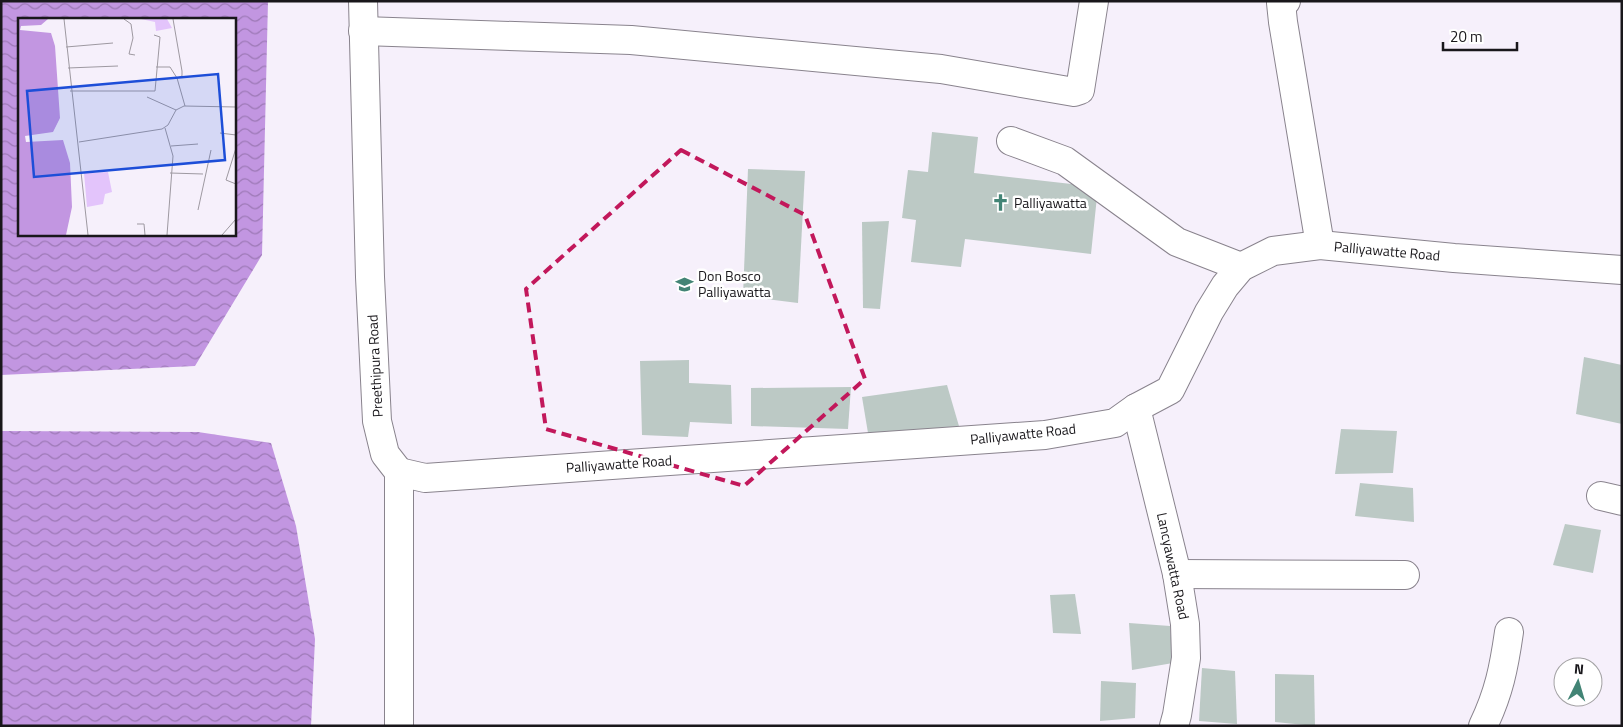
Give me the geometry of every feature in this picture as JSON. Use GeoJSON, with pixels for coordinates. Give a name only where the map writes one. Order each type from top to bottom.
{"type":"FeatureCollection","features":[{"type":"Feature","properties":{"kind":"street","name":"Preethipura Road"},"geometry":{"type":"LineString","coordinates":[[363,1],[370,277],[377,421],[385,454],[399,472]]}},
{"type":"Feature","properties":{"kind":"street"},"geometry":{"type":"LineString","coordinates":[[363,31],[630,40],[941,69],[1074,92],[1080,90],[1094,1]]}},
{"type":"Feature","properties":{"kind":"street"},"geometry":{"type":"LineString","coordinates":[[1282,2],[1283,22],[1320,245]]}},
{"type":"Feature","properties":{"kind":"street"},"geometry":{"type":"LineString","coordinates":[[1011,141],[1065,162],[1177,242],[1241,267]]}},
{"type":"Feature","properties":{"kind":"street","name":"Palliyawatte Road"},"geometry":{"type":"LineString","coordinates":[[399,472],[425,478],[1045,435],[1114,423],[1136,408],[1170,390],[1209,312],[1225,286],[1241,267],[1273,251],[1320,245],[1454,258],[1622,270]]}},
{"type":"Feature","properties":{"kind":"street","name":"Lancyawatta Road"},"geometry":{"type":"LineString","coordinates":[[1136,408],[1176,574],[1185,624],[1186,658],[1174,726]]}},
{"type":"Feature","properties":{"kind":"street"},"geometry":{"type":"LineString","coordinates":[[399,472],[399,726]]}},
{"type":"Feature","properties":{"kind":"street"},"geometry":{"type":"LineString","coordinates":[[1176,574],[1405,575]]}},
{"type":"Feature","properties":{"kind":"street"},"geometry":{"type":"LineString","coordinates":[[1483,726],[1496,699],[1504,668],[1509,632]]}},
{"type":"Feature","properties":{"kind":"highlighted area"},"geometry":{"type":"Polygon","coordinates":[[[681,150],[805,215],[865,379],[744,486],[546,429],[526,289],[681,150]]]}},
{"type":"Feature","properties":{"kind":"water"},"geometry":{"type":"Polygon","coordinates":[[[1,1],[268,1],[262,255],[195,366],[1,375],[1,1]]]}},
{"type":"Feature","properties":{"kind":"water"},"geometry":{"type":"Polygon","coordinates":[[[1,431],[198,432],[271,443],[296,526],[315,639],[311,726],[1,726],[1,431]]]}},
{"type":"Feature","properties":{"kind":"building","name":"Palliyawatta"},"geometry":{"type":"Polygon","coordinates":[[[932,132],[978,137],[974,173],[1098,187],[1091,254],[965,239],[961,267],[911,262],[916,220],[902,218],[908,170],[928,172],[932,132]]]}},
{"type":"Feature","properties":{"kind":"building"},"geometry":{"type":"Polygon","coordinates":[[[748,169],[805,171],[798,303],[743,296],[748,169]]]}},
{"type":"Feature","properties":{"kind":"building"},"geometry":{"type":"Polygon","coordinates":[[[889,221],[880,309],[863,308],[862,222],[889,221]]]}},
{"type":"Feature","properties":{"kind":"building"},"geometry":{"type":"Polygon","coordinates":[[[1584,357],[1622,365],[1622,424],[1576,414],[1584,357]]]}},
{"type":"Feature","properties":{"kind":"building"},"geometry":{"type":"Polygon","coordinates":[[[689,360],[689,383],[731,385],[732,424],[690,422],[688,437],[642,435],[640,361],[689,360]]]}},
{"type":"Feature","properties":{"kind":"building"},"geometry":{"type":"Polygon","coordinates":[[[947,385],[961,433],[869,439],[862,397],[947,385]]]}},
{"type":"Feature","properties":{"kind":"building"},"geometry":{"type":"Polygon","coordinates":[[[851,387],[848,429],[751,426],[751,388],[851,387]]]}},
{"type":"Feature","properties":{"kind":"building"},"geometry":{"type":"Polygon","coordinates":[[[1341,429],[1397,431],[1393,473],[1335,474],[1341,429]]]}},
{"type":"Feature","properties":{"kind":"building"},"geometry":{"type":"Polygon","coordinates":[[[1360,483],[1413,488],[1414,522],[1355,516],[1360,483]]]}},
{"type":"Feature","properties":{"kind":"building"},"geometry":{"type":"Polygon","coordinates":[[[1565,524],[1601,530],[1593,573],[1553,565],[1565,524]]]}},
{"type":"Feature","properties":{"kind":"building"},"geometry":{"type":"Polygon","coordinates":[[[1075,594],[1081,634],[1053,633],[1050,595],[1075,594]]]}},
{"type":"Feature","properties":{"kind":"building"},"geometry":{"type":"Polygon","coordinates":[[[1129,623],[1170,626],[1173,663],[1132,670],[1129,623]]]}},
{"type":"Feature","properties":{"kind":"building"},"geometry":{"type":"Polygon","coordinates":[[[1202,668],[1235,671],[1237,724],[1199,721],[1202,668]]]}},
{"type":"Feature","properties":{"kind":"building"},"geometry":{"type":"Polygon","coordinates":[[[1275,674],[1314,675],[1315,726],[1275,722],[1275,674]]]}},
{"type":"Feature","properties":{"kind":"building"},"geometry":{"type":"Polygon","coordinates":[[[1101,681],[1136,683],[1135,718],[1100,721],[1101,681]]]}},
{"type":"Feature","properties":{"kind":"place","name":"Palliyawatta"},"geometry":{"type":"Point","coordinates":[1000,203]}},
{"type":"Feature","properties":{"kind":"place","name":"Don Bosco Palliyawatta"},"geometry":{"type":"Point","coordinates":[684,284]}}]}
